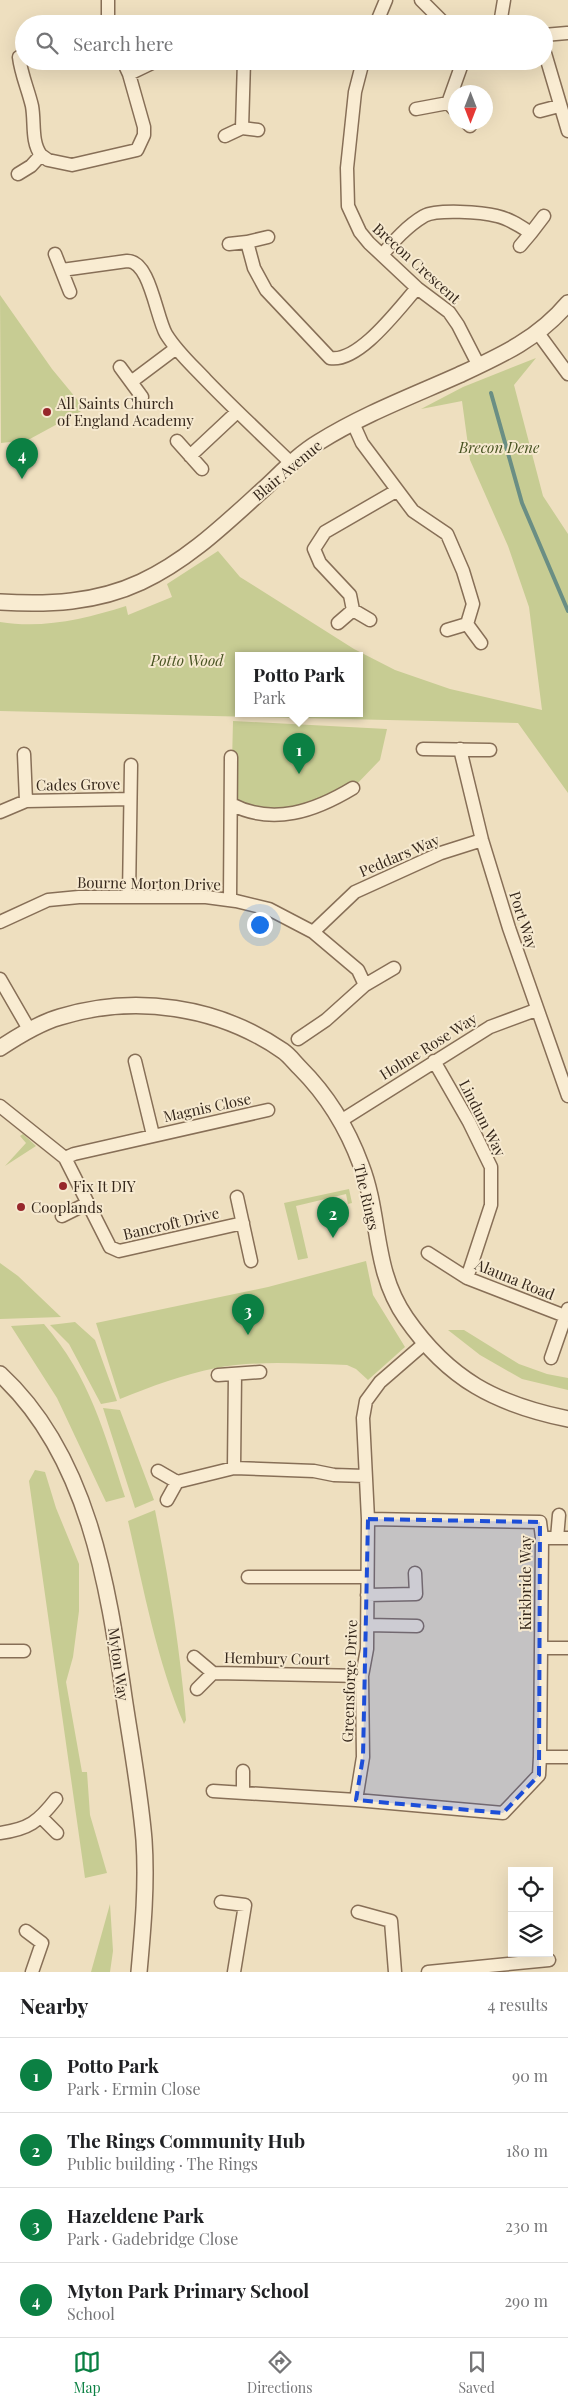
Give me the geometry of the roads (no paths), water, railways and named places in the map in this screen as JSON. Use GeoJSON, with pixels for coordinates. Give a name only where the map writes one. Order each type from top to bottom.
{"type":"FeatureCollection","features":[{"type":"Feature","properties":{"kind":"street"},"geometry":{"type":"LineString","coordinates":[[108,0],[108,15]]}},
{"type":"Feature","properties":{"kind":"street"},"geometry":{"type":"LineString","coordinates":[[380,15],[386,0]]}},
{"type":"Feature","properties":{"kind":"street"},"geometry":{"type":"LineString","coordinates":[[421,0],[436,15]]}},
{"type":"Feature","properties":{"kind":"street"},"geometry":{"type":"LineString","coordinates":[[502,15],[504,0]]}},
{"type":"Feature","properties":{"kind":"street"},"geometry":{"type":"LineString","coordinates":[[553,34],[567,33]]}},
{"type":"Feature","properties":{"kind":"street"},"geometry":{"type":"LineString","coordinates":[[20,70],[32,109],[35,141],[42,155],[48,160],[72,165],[137,150],[144,135],[144,127],[127,70]]}},
{"type":"Feature","properties":{"kind":"street"},"geometry":{"type":"LineString","coordinates":[[129,74],[137,70]]}},
{"type":"Feature","properties":{"kind":"street"},"geometry":{"type":"LineString","coordinates":[[242,128],[244,70]]}},
{"type":"Feature","properties":{"kind":"street","name":"Brecon Crescent"},"geometry":{"type":"LineString","coordinates":[[361,70],[355,92],[347,168],[348,206],[360,232],[417,288],[449,312],[458,324],[479,366]]}},
{"type":"Feature","properties":{"kind":"street"},"geometry":{"type":"LineString","coordinates":[[457,85],[461,70]]}},
{"type":"Feature","properties":{"kind":"street"},"geometry":{"type":"LineString","coordinates":[[549,70],[568,131]]}},
{"type":"Feature","properties":{"kind":"street"},"geometry":{"type":"LineString","coordinates":[[540,111],[559,106]]}},
{"type":"Feature","properties":{"kind":"street"},"geometry":{"type":"LineString","coordinates":[[416,109],[448,107]]}},
{"type":"Feature","properties":{"kind":"street"},"geometry":{"type":"LineString","coordinates":[[225,136],[242,128],[258,130]]}},
{"type":"Feature","properties":{"kind":"street"},"geometry":{"type":"LineString","coordinates":[[18,174],[31,166],[42,155]]}},
{"type":"Feature","properties":{"kind":"street"},"geometry":{"type":"LineString","coordinates":[[382,255],[407,228],[426,215],[457,212],[496,216],[510,220],[531,233]]}},
{"type":"Feature","properties":{"kind":"street"},"geometry":{"type":"LineString","coordinates":[[520,246],[544,216]]}},
{"type":"Feature","properties":{"kind":"street"},"geometry":{"type":"LineString","coordinates":[[229,244],[268,237]]}},
{"type":"Feature","properties":{"kind":"street"},"geometry":{"type":"LineString","coordinates":[[247,242],[254,268],[266,290],[330,358],[337,359],[358,349],[383,326],[417,288]]}},
{"type":"Feature","properties":{"kind":"street"},"geometry":{"type":"LineString","coordinates":[[56,254],[70,292]]}},
{"type":"Feature","properties":{"kind":"street"},"geometry":{"type":"LineString","coordinates":[[62,270],[133,261],[139,265],[144,272],[158,316],[175,348],[237,412],[292,463]]}},
{"type":"Feature","properties":{"kind":"street","name":"Blair Avenue"},"geometry":{"type":"LineString","coordinates":[[0,602],[41,604],[106,595],[146,580],[167,569],[207,539],[317,443],[353,423],[495,360],[538,333],[568,303]]}},
{"type":"Feature","properties":{"kind":"street"},"geometry":{"type":"LineString","coordinates":[[538,333],[568,374]]}},
{"type":"Feature","properties":{"kind":"street"},"geometry":{"type":"LineString","coordinates":[[131,382],[175,348]]}},
{"type":"Feature","properties":{"kind":"street"},"geometry":{"type":"LineString","coordinates":[[120,366],[142,397]]}},
{"type":"Feature","properties":{"kind":"street"},"geometry":{"type":"LineString","coordinates":[[190,456],[237,412]]}},
{"type":"Feature","properties":{"kind":"street"},"geometry":{"type":"LineString","coordinates":[[353,423],[362,443],[396,491],[413,511],[447,534],[463,571],[473,604],[467,624]]}},
{"type":"Feature","properties":{"kind":"street"},"geometry":{"type":"LineString","coordinates":[[177,441],[202,469]]}},
{"type":"Feature","properties":{"kind":"street"},"geometry":{"type":"LineString","coordinates":[[370,620],[353,610],[350,595],[320,563],[314,549],[325,532],[396,491]]}},
{"type":"Feature","properties":{"kind":"street"},"geometry":{"type":"LineString","coordinates":[[338,623],[353,610]]}},
{"type":"Feature","properties":{"kind":"street"},"geometry":{"type":"LineString","coordinates":[[447,630],[467,624]]}},
{"type":"Feature","properties":{"kind":"street"},"geometry":{"type":"LineString","coordinates":[[467,624],[481,643]]}},
{"type":"Feature","properties":{"kind":"street"},"geometry":{"type":"LineString","coordinates":[[423,749],[490,750]]}},
{"type":"Feature","properties":{"kind":"street","name":"Port Way"},"geometry":{"type":"LineString","coordinates":[[460,749],[482,840],[536,1010],[568,1096]]}},
{"type":"Feature","properties":{"kind":"street","name":"Cades Grove"},"geometry":{"type":"LineString","coordinates":[[24,754],[26,801]]}},
{"type":"Feature","properties":{"kind":"street"},"geometry":{"type":"LineString","coordinates":[[230,900],[231,757]]}},
{"type":"Feature","properties":{"kind":"street"},"geometry":{"type":"LineString","coordinates":[[129,896],[131,765]]}},
{"type":"Feature","properties":{"kind":"street"},"geometry":{"type":"LineString","coordinates":[[231,804],[248,813],[283,814],[310,810],[353,788]]}},
{"type":"Feature","properties":{"kind":"street","name":"Cades Grove"},"geometry":{"type":"LineString","coordinates":[[0,812],[26,801],[130,799]]}},
{"type":"Feature","properties":{"kind":"street","name":"Peddars Way"},"geometry":{"type":"LineString","coordinates":[[313,932],[355,892],[441,853],[482,840]]}},
{"type":"Feature","properties":{"kind":"street","name":"Bourne Morton Drive"},"geometry":{"type":"LineString","coordinates":[[0,922],[48,900],[79,896],[206,896],[230,900],[269,909],[313,932],[358,970],[365,985]]}},
{"type":"Feature","properties":{"kind":"street"},"geometry":{"type":"LineString","coordinates":[[298,1039],[333,1014],[365,985],[394,968]]}},
{"type":"Feature","properties":{"kind":"street"},"geometry":{"type":"LineString","coordinates":[[0,979],[30,1031]]}},
{"type":"Feature","properties":{"kind":"street","name":"The Rings"},"geometry":{"type":"LineString","coordinates":[[0,1048],[58,1017],[98,1008],[153,1006],[204,1014],[240,1026],[284,1052],[320,1087],[342,1120],[362,1167],[372,1207],[378,1253],[391,1290],[404,1316],[425,1343],[454,1372],[481,1390],[538,1412],[568,1419]]}},
{"type":"Feature","properties":{"kind":"street","name":"Holme Rose Way"},"geometry":{"type":"LineString","coordinates":[[342,1120],[490,1027],[536,1010]]}},
{"type":"Feature","properties":{"kind":"street","name":"Magnis Close"},"geometry":{"type":"LineString","coordinates":[[135,1061],[153,1135]]}},
{"type":"Feature","properties":{"kind":"street","name":"Lindum Way"},"geometry":{"type":"LineString","coordinates":[[434,1061],[469,1122],[491,1167],[491,1205],[466,1278]]}},
{"type":"Feature","properties":{"kind":"street"},"geometry":{"type":"LineString","coordinates":[[126,1082],[139,1079]]}},
{"type":"Feature","properties":{"kind":"street","name":"Bancroft Drive"},"geometry":{"type":"LineString","coordinates":[[0,1106],[65,1158],[110,1247],[119,1252],[243,1223]]}},
{"type":"Feature","properties":{"kind":"street","name":"Magnis Close"},"geometry":{"type":"LineString","coordinates":[[65,1158],[74,1154],[153,1135],[268,1110]]}},
{"type":"Feature","properties":{"kind":"street"},"geometry":{"type":"LineString","coordinates":[[237,1197],[251,1261]]}},
{"type":"Feature","properties":{"kind":"street"},"geometry":{"type":"LineString","coordinates":[[62,1216],[88,1203]]}},
{"type":"Feature","properties":{"kind":"street","name":"Alauna Road"},"geometry":{"type":"LineString","coordinates":[[428,1253],[466,1278],[567,1313]]}},
{"type":"Feature","properties":{"kind":"street"},"geometry":{"type":"LineString","coordinates":[[551,1358],[567,1313]]}},
{"type":"Feature","properties":{"kind":"street","name":"Greensforge Drive"},"geometry":{"type":"LineString","coordinates":[[356,1800],[363,1757],[362,1676],[367,1649],[368,1519],[364,1418],[366,1401],[380,1382],[425,1343]]}},
{"type":"Feature","properties":{"kind":"street","name":"Myton Way"},"geometry":{"type":"LineString","coordinates":[[0,1362],[3,1377],[30,1408],[66,1467],[94,1539],[104,1574],[142,1819],[145,1878],[138,1972]]}},
{"type":"Feature","properties":{"kind":"street"},"geometry":{"type":"LineString","coordinates":[[218,1375],[260,1372]]}},
{"type":"Feature","properties":{"kind":"street"},"geometry":{"type":"LineString","coordinates":[[234,1468],[235,1374]]}},
{"type":"Feature","properties":{"kind":"street"},"geometry":{"type":"LineString","coordinates":[[158,1471],[177,1482],[234,1468],[314,1471],[334,1475],[365,1476]]}},
{"type":"Feature","properties":{"kind":"street"},"geometry":{"type":"LineString","coordinates":[[167,1500],[177,1482]]}},
{"type":"Feature","properties":{"kind":"street"},"geometry":{"type":"LineString","coordinates":[[542,1538],[562,1538],[560,1515]]}},
{"type":"Feature","properties":{"kind":"street","name":"Kirkbride Way"},"geometry":{"type":"LineString","coordinates":[[368,1519],[540,1522],[542,1538],[540,1757]]}},
{"type":"Feature","properties":{"kind":"street"},"geometry":{"type":"LineString","coordinates":[[367,1595],[416,1594],[415,1574]]}},
{"type":"Feature","properties":{"kind":"street"},"geometry":{"type":"LineString","coordinates":[[248,1577],[367,1577]]}},
{"type":"Feature","properties":{"kind":"street"},"geometry":{"type":"LineString","coordinates":[[367,1625],[417,1626]]}},
{"type":"Feature","properties":{"kind":"street"},"geometry":{"type":"LineString","coordinates":[[541,1648],[568,1648]]}},
{"type":"Feature","properties":{"kind":"street"},"geometry":{"type":"LineString","coordinates":[[0,1651],[24,1651]]}},
{"type":"Feature","properties":{"kind":"street"},"geometry":{"type":"LineString","coordinates":[[194,1657],[213,1673]]}},
{"type":"Feature","properties":{"kind":"street","name":"Hembury Court"},"geometry":{"type":"LineString","coordinates":[[197,1689],[213,1673],[362,1676]]}},
{"type":"Feature","properties":{"kind":"street"},"geometry":{"type":"LineString","coordinates":[[213,1791],[503,1812],[539,1775],[540,1757],[568,1757]]}},
{"type":"Feature","properties":{"kind":"street"},"geometry":{"type":"LineString","coordinates":[[243,1793],[244,1771]]}},
{"type":"Feature","properties":{"kind":"street"},"geometry":{"type":"LineString","coordinates":[[0,1834],[28,1827],[41,1817],[56,1799]]}},
{"type":"Feature","properties":{"kind":"street"},"geometry":{"type":"LineString","coordinates":[[41,1817],[57,1833]]}},
{"type":"Feature","properties":{"kind":"street"},"geometry":{"type":"LineString","coordinates":[[221,1902],[245,1905],[234,1972]]}},
{"type":"Feature","properties":{"kind":"street"},"geometry":{"type":"LineString","coordinates":[[358,1912],[391,1921],[395,1972]]}},
{"type":"Feature","properties":{"kind":"street"},"geometry":{"type":"LineString","coordinates":[[26,1931],[42,1943],[32,1972]]}},
{"type":"Feature","properties":{"kind":"street"},"geometry":{"type":"LineString","coordinates":[[428,1972],[550,1962]]}},
{"type":"Feature","properties":{"kind":"waterway"},"geometry":{"type":"LineString","coordinates":[[491,393],[522,503],[568,611]]}},
{"type":"Feature","properties":{"kind":"place","name":"All Saints Church of England Academy"},"geometry":{"type":"Point","coordinates":[47,412]}},
{"type":"Feature","properties":{"kind":"place","name":"Myton Park Primary School"},"geometry":{"type":"Point","coordinates":[22,479]}},
{"type":"Feature","properties":{"kind":"place","name":"Potto Park"},"geometry":{"type":"Point","coordinates":[299,774]}},
{"type":"Feature","properties":{"kind":"place","name":"Fix It DIY"},"geometry":{"type":"Point","coordinates":[63,1186]}},
{"type":"Feature","properties":{"kind":"place","name":"Cooplands"},"geometry":{"type":"Point","coordinates":[21,1207]}},
{"type":"Feature","properties":{"kind":"place","name":"The Rings Community Hub"},"geometry":{"type":"Point","coordinates":[333,1238]}},
{"type":"Feature","properties":{"kind":"place","name":"Hazeldene Park"},"geometry":{"type":"Point","coordinates":[248,1335]}},
{"type":"Feature","properties":{"kind":"park label","name":"Brecon Dene"},"geometry":{"type":"Point","coordinates":[499,447]}},
{"type":"Feature","properties":{"kind":"park label","name":"Potto Wood"},"geometry":{"type":"Point","coordinates":[187,660]}}]}
